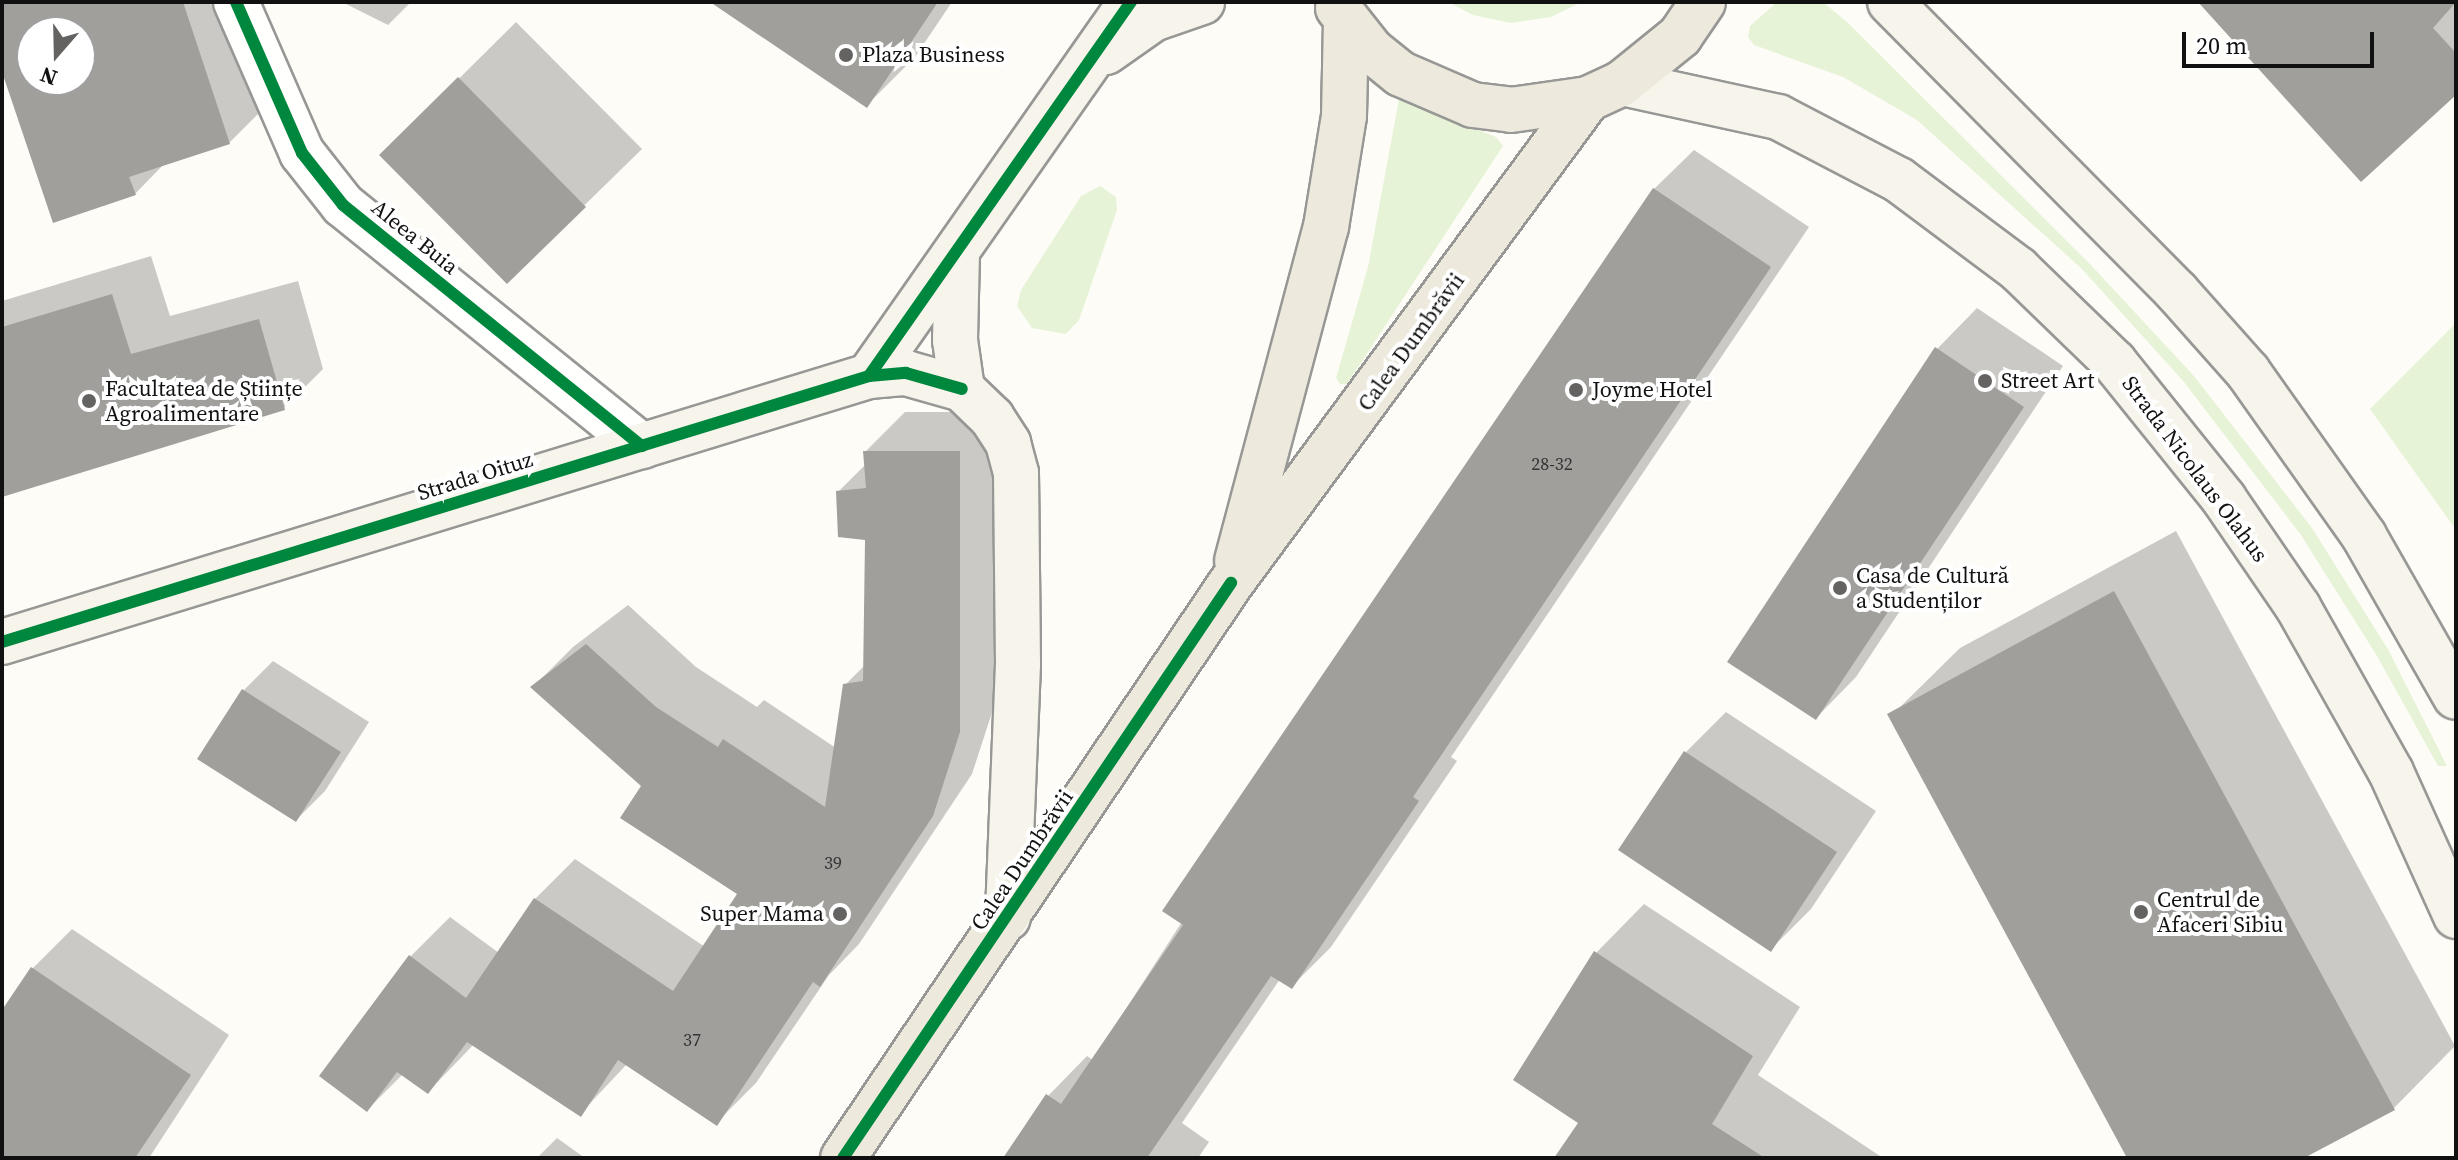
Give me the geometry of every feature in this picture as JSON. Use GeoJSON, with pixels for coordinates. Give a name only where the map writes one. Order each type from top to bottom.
{"type":"FeatureCollection","features":[{"type":"Feature","properties":{"kind":"main road","name":"Calea Dumbrăvii"},"geometry":{"type":"LineString","coordinates":[[843,1158],[1008,918],[1231,583],[1605,91],[1680,36],[1703,2]]}},
{"type":"Feature","properties":{"kind":"main road","name":"Calea Dumbrăvii"},"geometry":{"type":"LineString","coordinates":[[1231,583],[1326,227],[1344,116],[1340,11]]}},
{"type":"Feature","properties":{"kind":"main road"},"geometry":{"type":"LineString","coordinates":[[1340,11],[1401,74],[1460,101],[1511,110],[1605,91]]}},
{"type":"Feature","properties":{"kind":"street","name":"Aleea Buia"},"geometry":{"type":"LineString","coordinates":[[236,2],[302,153],[343,205],[642,446]]}},
{"type":"Feature","properties":{"kind":"street"},"geometry":{"type":"LineString","coordinates":[[869,376],[1131,2]]}},
{"type":"Feature","properties":{"kind":"street"},"geometry":{"type":"LineString","coordinates":[[1088,65],[1153,19],[1202,2]]}},
{"type":"Feature","properties":{"kind":"street"},"geometry":{"type":"LineString","coordinates":[[1890,2],[2177,292],[2248,372],[2364,536],[2456,697]]}},
{"type":"Feature","properties":{"kind":"street","name":"Strada Nicolaus Olahus"},"geometry":{"type":"LineString","coordinates":[[1605,91],[1778,117],[1899,180],[2018,269],[2114,362],[2224,499],[2298,607],[2391,772],[2456,916]]}},
{"type":"Feature","properties":{"kind":"street"},"geometry":{"type":"LineString","coordinates":[[957,252],[955,340],[962,389],[992,418],[1008,443],[1016,473],[1018,664],[1008,918]]}},
{"type":"Feature","properties":{"kind":"street","name":"Strada Oituz"},"geometry":{"type":"LineString","coordinates":[[2,642],[869,376],[906,373],[962,389]]}},
{"type":"Feature","properties":{"kind":"green space"},"geometry":{"type":"Polygon","coordinates":[[[1448,2],[1582,2],[1551,17],[1511,23],[1473,15],[1448,2]]]}},
{"type":"Feature","properties":{"kind":"green space"},"geometry":{"type":"Polygon","coordinates":[[[1777,2],[1823,2],[1848,23],[2090,264],[2194,376],[2312,528],[2389,651],[2447,766],[2438,766],[2377,656],[2301,535],[2184,382],[2082,269],[1917,120],[1843,77],[1754,45],[1748,37],[1750,26],[1777,2]]]}},
{"type":"Feature","properties":{"kind":"green space"},"geometry":{"type":"Polygon","coordinates":[[[1399,99],[1496,137],[1503,146],[1347,384],[1340,384],[1336,378],[1368,267],[1399,99]]]}},
{"type":"Feature","properties":{"kind":"green space"},"geometry":{"type":"Polygon","coordinates":[[[1100,186],[1116,197],[1117,210],[1079,320],[1066,334],[1032,328],[1017,306],[1021,290],[1081,196],[1100,186]]]}},
{"type":"Feature","properties":{"kind":"green space"},"geometry":{"type":"Polygon","coordinates":[[[2456,323],[2456,530],[2370,409],[2456,323]]]}},
{"type":"Feature","properties":{"kind":"building"},"geometry":{"type":"Polygon","coordinates":[[[2,2],[183,2],[230,144],[129,177],[136,195],[53,223],[2,72],[2,2]]]}},
{"type":"Feature","properties":{"kind":"building","name":"Plaza Business"},"geometry":{"type":"Polygon","coordinates":[[[710,2],[938,2],[867,108],[710,2]]]}},
{"type":"Feature","properties":{"kind":"building"},"geometry":{"type":"Polygon","coordinates":[[[2198,2],[2456,2],[2433,28],[2456,53],[2456,95],[2361,182],[2198,2]]]}},
{"type":"Feature","properties":{"kind":"building"},"geometry":{"type":"Polygon","coordinates":[[[458,77],[586,207],[507,284],[379,155],[458,77]]]}},
{"type":"Feature","properties":{"kind":"building"},"geometry":{"type":"Polygon","coordinates":[[[1653,188],[1771,267],[1413,797],[1419,801],[1292,989],[1271,976],[1147,1158],[1003,1158],[1046,1094],[1061,1104],[1183,925],[1162,911],[1653,188]]]}},
{"type":"Feature","properties":{"kind":"building","name":"Facultatea de Științe Agroalimentare"},"geometry":{"type":"Polygon","coordinates":[[[112,294],[131,354],[259,319],[285,410],[2,497],[2,327],[112,294]]]}},
{"type":"Feature","properties":{"kind":"building","name":"Casa de Cultură a Studenților"},"geometry":{"type":"Polygon","coordinates":[[[1935,347],[2024,407],[1816,720],[1727,662],[1935,347]]]}},
{"type":"Feature","properties":{"kind":"building"},"geometry":{"type":"Polygon","coordinates":[[[863,451],[960,451],[960,732],[933,816],[820,987],[813,982],[717,1126],[618,1060],[581,1117],[467,1042],[428,1094],[397,1072],[367,1112],[319,1076],[409,955],[466,998],[534,898],[673,991],[737,894],[620,818],[641,786],[530,687],[586,644],[656,707],[718,747],[723,739],[825,807],[843,684],[863,681],[865,540],[838,537],[836,491],[866,488],[863,451]]]}},
{"type":"Feature","properties":{"kind":"building","name":"Centrul de Afaceri Sibiu"},"geometry":{"type":"Polygon","coordinates":[[[2114,591],[2395,1110],[2304,1158],[2127,1158],[1887,714],[2114,591]]]}},
{"type":"Feature","properties":{"kind":"building"},"geometry":{"type":"Polygon","coordinates":[[[242,689],[341,752],[296,822],[197,759],[242,689]]]}},
{"type":"Feature","properties":{"kind":"building"},"geometry":{"type":"Polygon","coordinates":[[[1684,751],[1837,852],[1771,952],[1618,850],[1684,751]]]}},
{"type":"Feature","properties":{"kind":"building"},"geometry":{"type":"Polygon","coordinates":[[[1594,951],[1753,1056],[1712,1124],[1765,1158],[1554,1158],[1578,1123],[1513,1080],[1594,951]]]}},
{"type":"Feature","properties":{"kind":"building"},"geometry":{"type":"Polygon","coordinates":[[[31,967],[191,1075],[135,1158],[2,1158],[2,1010],[31,967]]]}},
{"type":"Feature","properties":{"kind":"cycle path"},"geometry":{"type":"LineString","coordinates":[[236,2],[302,153],[343,205],[642,446]]}},
{"type":"Feature","properties":{"kind":"cycle path"},"geometry":{"type":"LineString","coordinates":[[869,376],[1131,2]]}},
{"type":"Feature","properties":{"kind":"cycle path"},"geometry":{"type":"LineString","coordinates":[[2,642],[869,376],[906,373],[962,389]]}},
{"type":"Feature","properties":{"kind":"cycle path"},"geometry":{"type":"LineString","coordinates":[[843,1158],[1231,583]]}},
{"type":"Feature","properties":{"kind":"place","name":"Plaza Business"},"geometry":{"type":"Point","coordinates":[846,55]}},
{"type":"Feature","properties":{"kind":"place","name":"Street Art"},"geometry":{"type":"Point","coordinates":[1985,381]}},
{"type":"Feature","properties":{"kind":"place","name":"Joyme Hotel"},"geometry":{"type":"Point","coordinates":[1576,390]}},
{"type":"Feature","properties":{"kind":"place","name":"Facultatea de Științe Agroalimentare"},"geometry":{"type":"Point","coordinates":[89,401]}},
{"type":"Feature","properties":{"kind":"place","name":"Casa de Cultură a Studenților"},"geometry":{"type":"Point","coordinates":[1840,588]}},
{"type":"Feature","properties":{"kind":"place","name":"Centrul de Afaceri Sibiu"},"geometry":{"type":"Point","coordinates":[2141,912]}},
{"type":"Feature","properties":{"kind":"place","name":"Super Mama"},"geometry":{"type":"Point","coordinates":[840,914]}}]}
